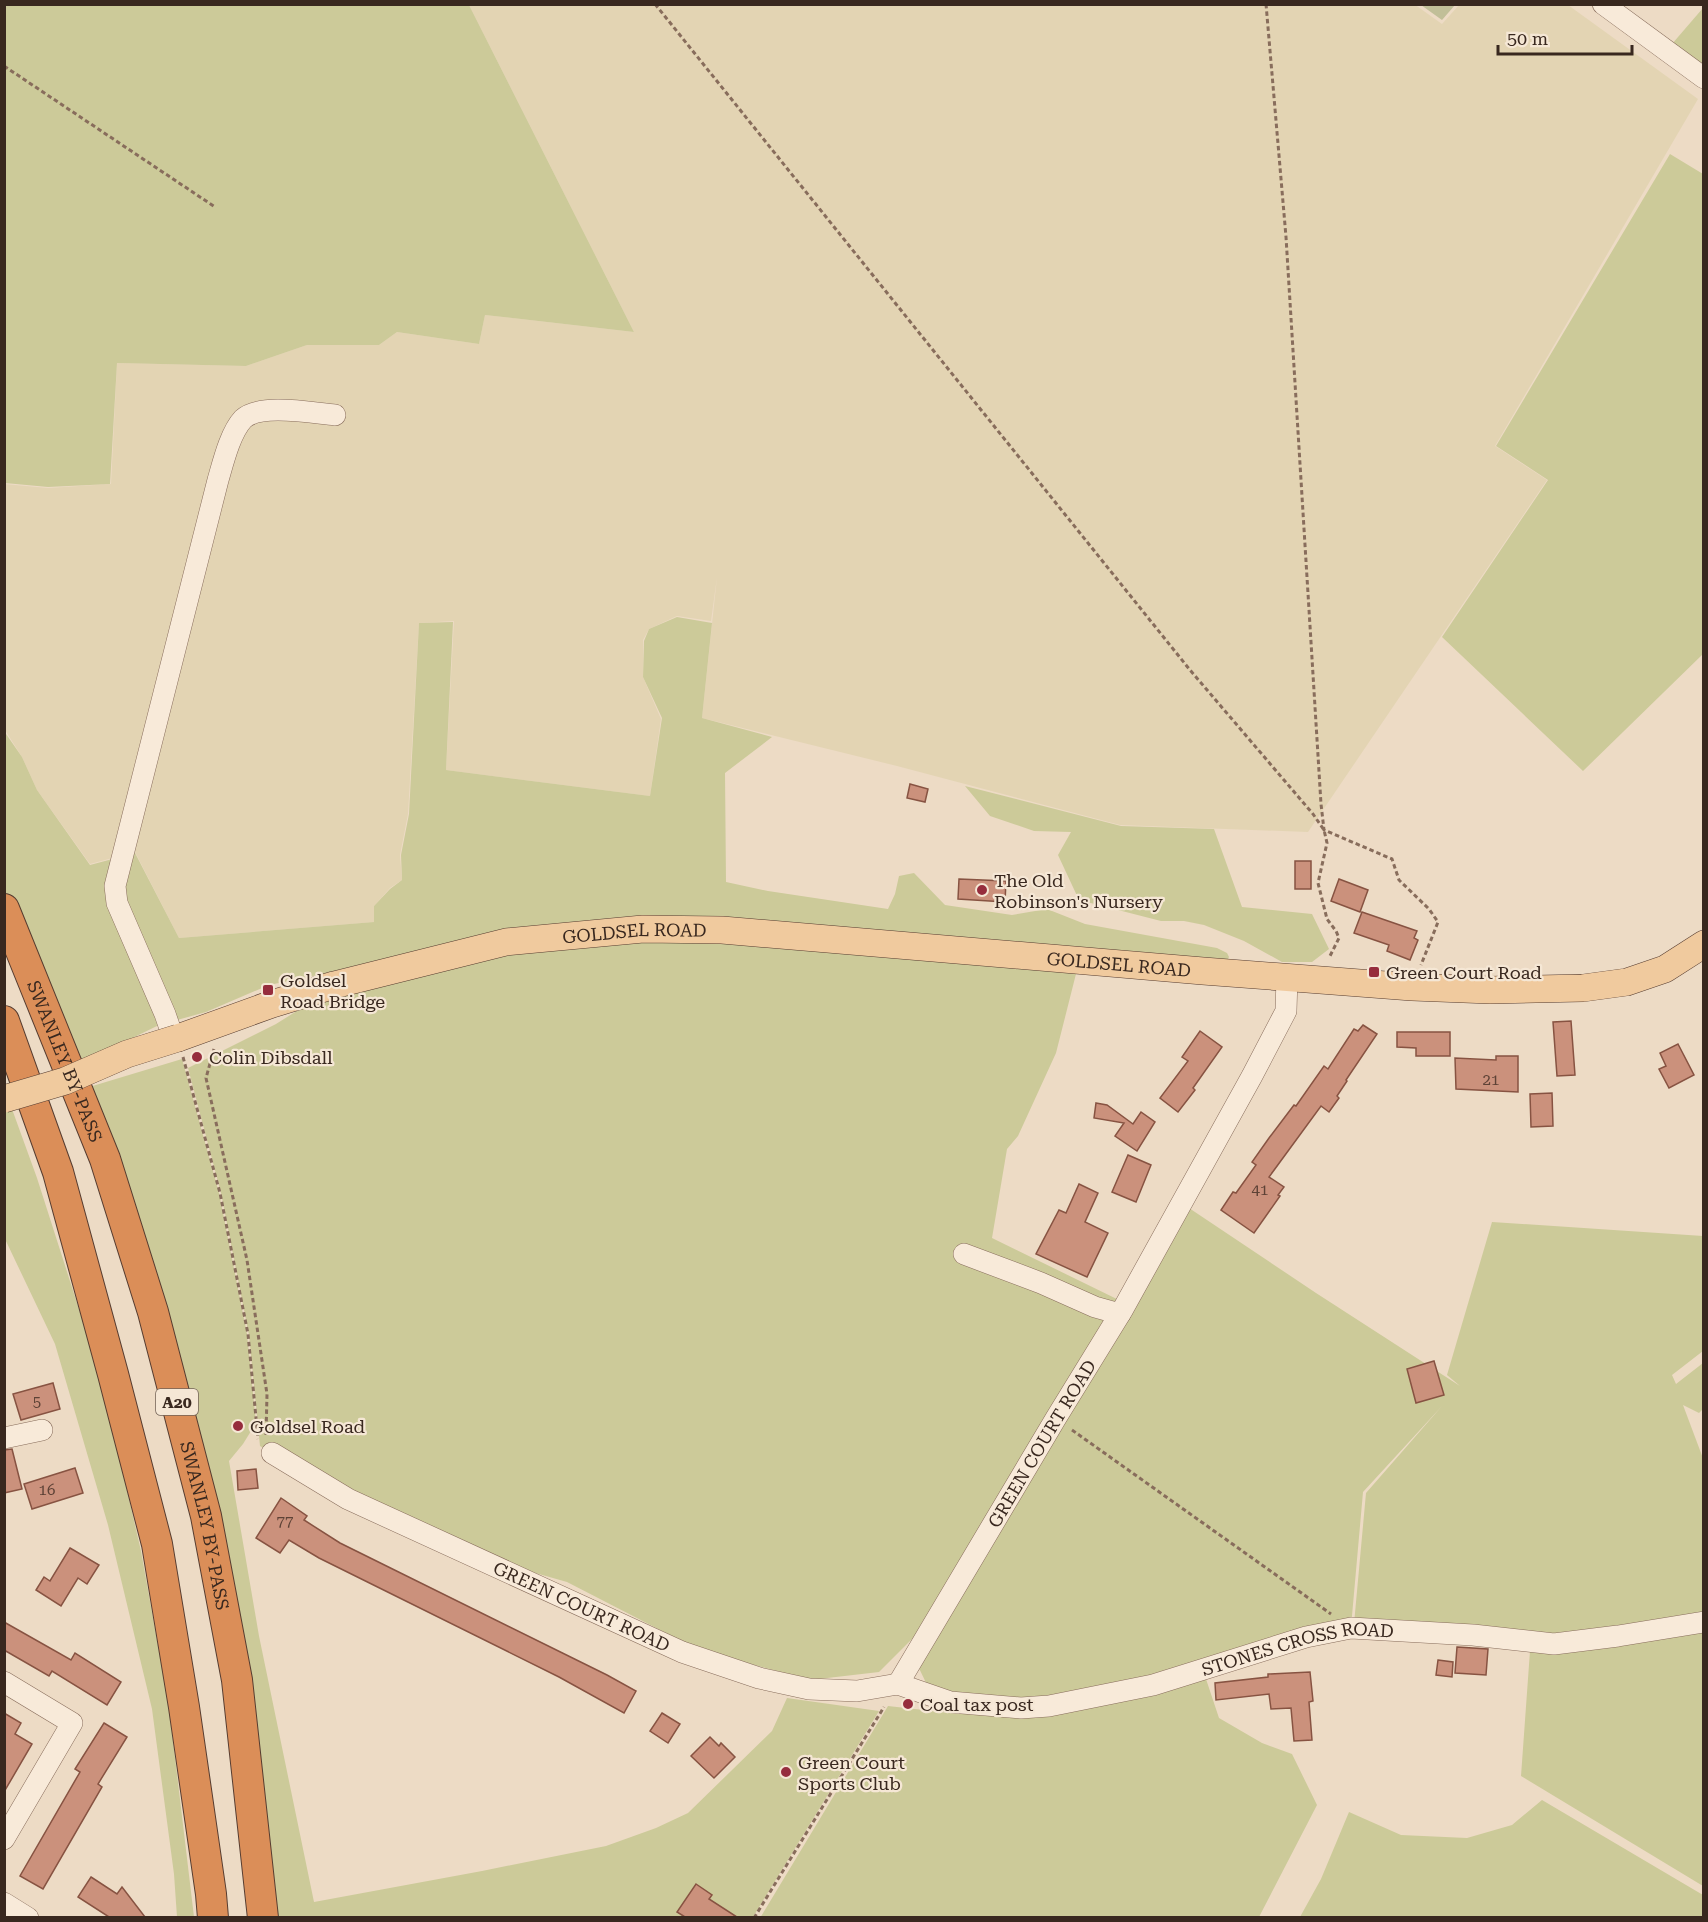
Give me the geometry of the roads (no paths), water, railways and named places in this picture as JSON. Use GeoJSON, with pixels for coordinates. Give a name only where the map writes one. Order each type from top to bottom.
{"type":"FeatureCollection","features":[{"type":"Feature","properties":{"kind":"highway","name":"SWANLEY BY-PASS"},"geometry":{"type":"LineString","coordinates":[[4,909],[105,1159],[153,1312],[206,1516],[237,1680],[263,1917]]}},
{"type":"Feature","properties":{"kind":"highway"},"geometry":{"type":"LineString","coordinates":[[4,1021],[58,1172],[156,1544],[186,1718],[212,1894],[213,1917]]}},
{"type":"Feature","properties":{"kind":"main road","name":"GOLDSEL ROAD"},"geometry":{"type":"LineString","coordinates":[[4,1098],[65,1081],[127,1054],[334,985],[506,942],[643,929],[722,930],[1287,977]]}},
{"type":"Feature","properties":{"kind":"main road"},"geometry":{"type":"LineString","coordinates":[[1287,977],[1412,987],[1535,990],[1583,988],[1627,982],[1665,969],[1704,944]]}},
{"type":"Feature","properties":{"kind":"street"},"geometry":{"type":"LineString","coordinates":[[1603,4],[1704,78]]}},
{"type":"Feature","properties":{"kind":"street"},"geometry":{"type":"LineString","coordinates":[[176,1039],[117,903],[115,886],[218,480],[229,445],[240,423],[253,413],[290,411],[335,415]]}},
{"type":"Feature","properties":{"kind":"street","name":"GREEN COURT ROAD"},"geometry":{"type":"LineString","coordinates":[[265,1450],[348,1499],[682,1652],[759,1678],[809,1689],[857,1691],[898,1684],[1120,1314],[1281,1023],[1286,1011],[1287,977]]}},
{"type":"Feature","properties":{"kind":"street"},"geometry":{"type":"LineString","coordinates":[[964,1254],[1041,1283],[1095,1307],[1120,1314]]}},
{"type":"Feature","properties":{"kind":"street"},"geometry":{"type":"LineString","coordinates":[[4,1438],[42,1430]]}},
{"type":"Feature","properties":{"kind":"street","name":"STONES CROSS ROAD"},"geometry":{"type":"LineString","coordinates":[[898,1684],[950,1702],[1021,1708],[1049,1706],[1153,1685],[1306,1637],[1351,1628],[1473,1635],[1554,1644],[1704,1622]]}},
{"type":"Feature","properties":{"kind":"street"},"geometry":{"type":"LineString","coordinates":[[4,1682],[72,1723],[4,1839]]}},
{"type":"Feature","properties":{"kind":"street"},"geometry":{"type":"LineString","coordinates":[[4,1903],[28,1917]]}},
{"type":"Feature","properties":{"kind":"place","name":"The Old Robinson's Nursery"},"geometry":{"type":"Point","coordinates":[982,890]}},
{"type":"Feature","properties":{"kind":"place","name":"Green Court Road"},"geometry":{"type":"Point","coordinates":[1374,972]}},
{"type":"Feature","properties":{"kind":"place","name":"Goldsel Road Bridge"},"geometry":{"type":"Point","coordinates":[268,990]}},
{"type":"Feature","properties":{"kind":"place","name":"Colin Dibsdall"},"geometry":{"type":"Point","coordinates":[197,1057]}},
{"type":"Feature","properties":{"kind":"place","name":"Goldsel Road"},"geometry":{"type":"Point","coordinates":[238,1426]}},
{"type":"Feature","properties":{"kind":"place","name":"Coal tax post"},"geometry":{"type":"Point","coordinates":[908,1704]}},
{"type":"Feature","properties":{"kind":"place","name":"Green Court Sports Club"},"geometry":{"type":"Point","coordinates":[786,1772]}}]}
